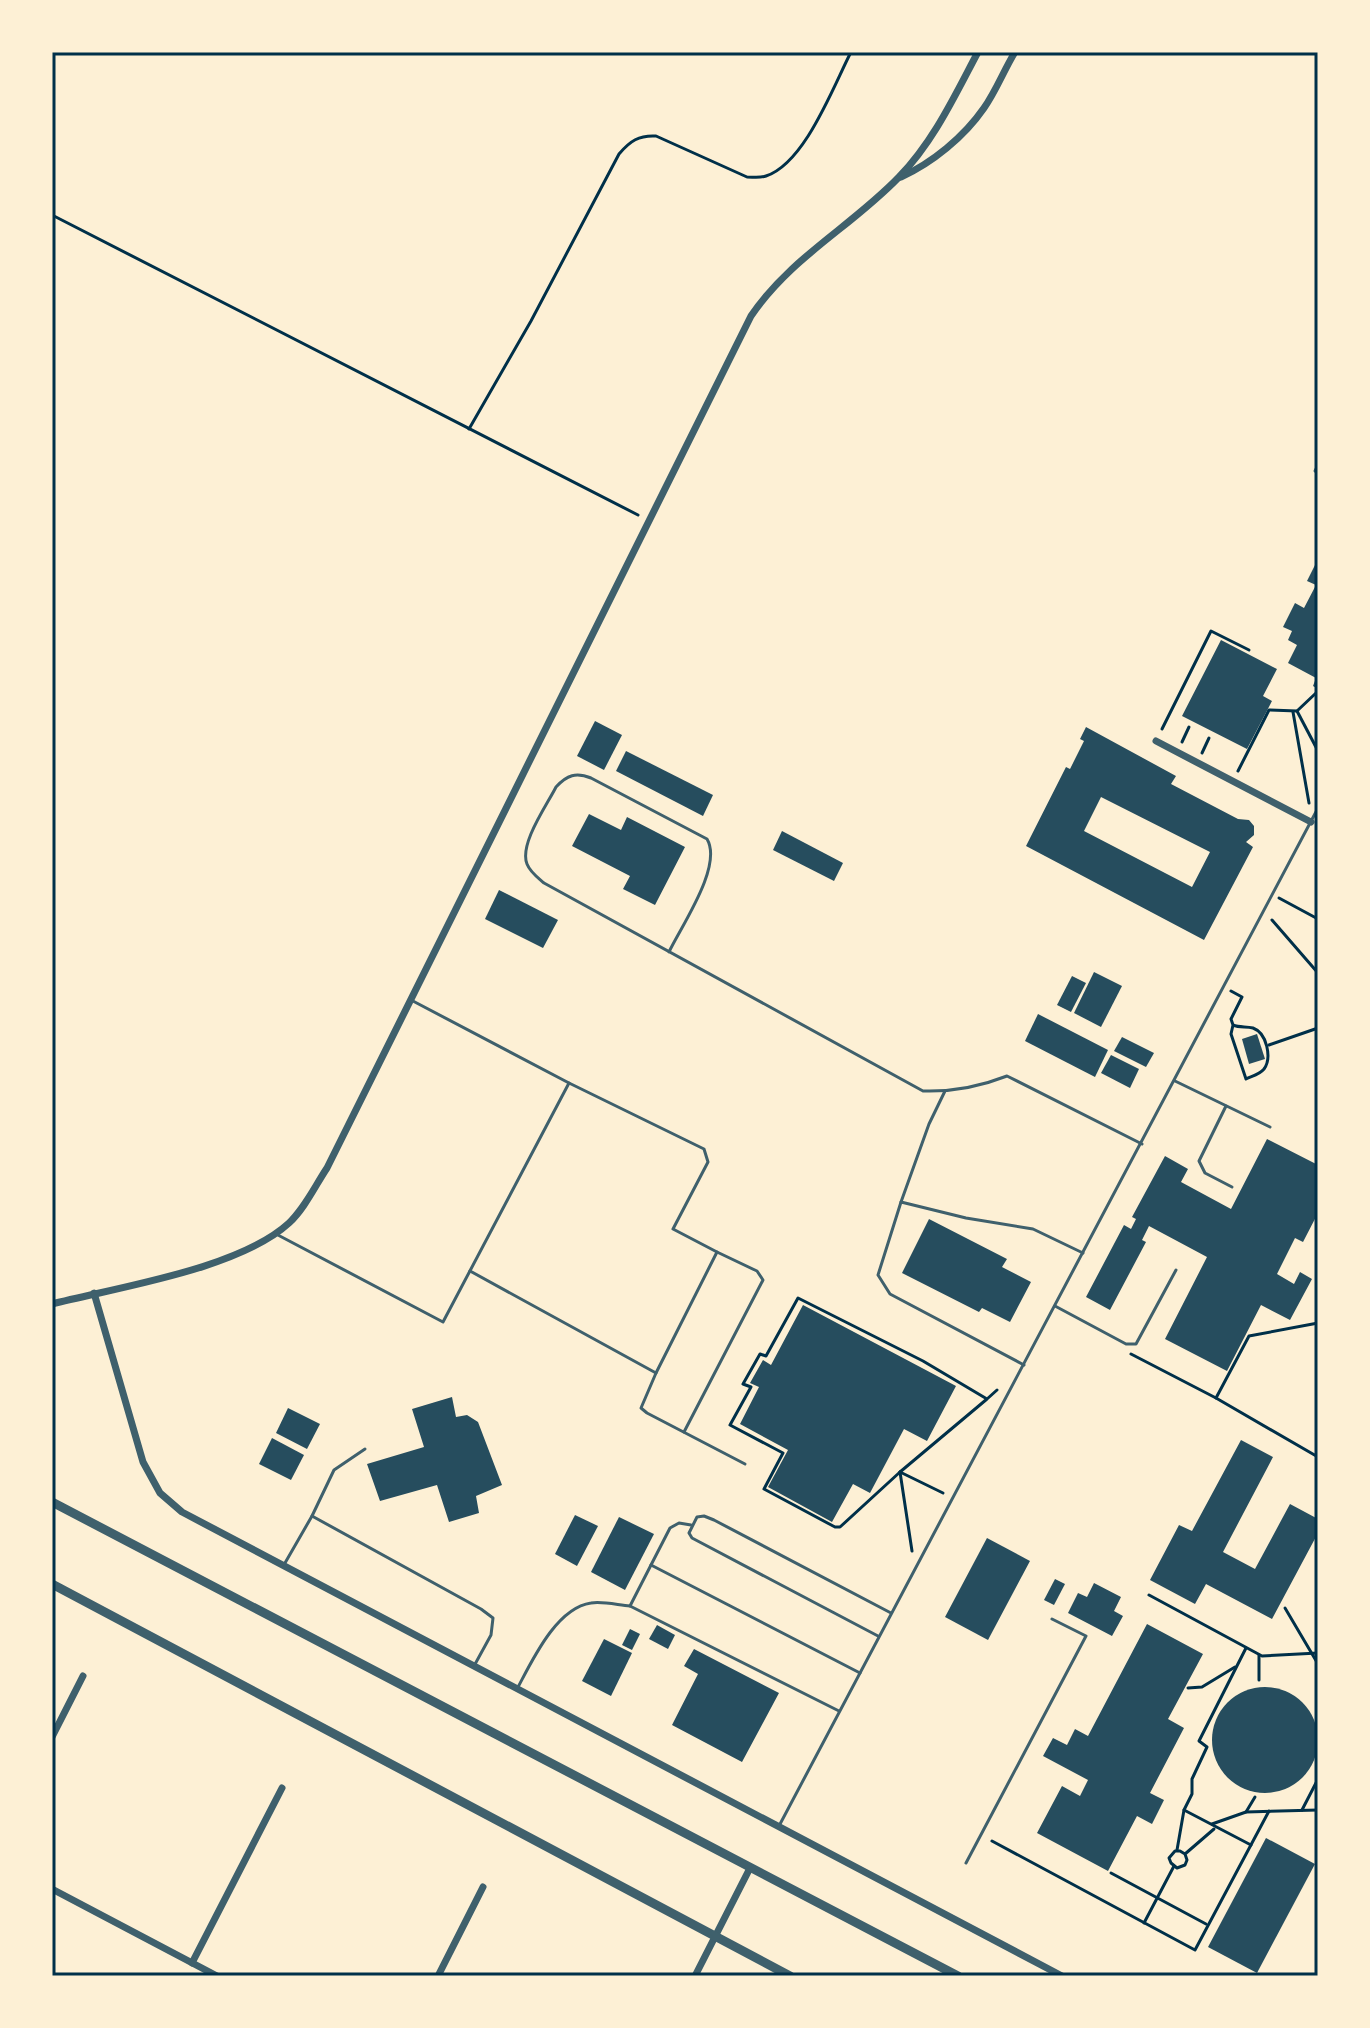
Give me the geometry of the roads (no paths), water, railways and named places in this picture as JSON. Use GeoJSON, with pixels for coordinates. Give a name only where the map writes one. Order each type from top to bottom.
{"type":"FeatureCollection","features":[{"type":"Feature","properties":{"kind":"street"},"geometry":{"type":"LineString","coordinates":[[52,1304],[210,1265],[276,1234],[302,1208],[327,1168],[751,316],[782,276],[899,178],[933,136],[978,52]]}},
{"type":"Feature","properties":{"kind":"street"},"geometry":{"type":"LineString","coordinates":[[899,178],[918,169],[955,140],[984,108],[1015,52]]}},
{"type":"Feature","properties":{"kind":"street"},"geometry":{"type":"LineString","coordinates":[[1156,741],[1312,820]]}},
{"type":"Feature","properties":{"kind":"street"},"geometry":{"type":"LineString","coordinates":[[94,1293],[143,1462],[160,1493],[182,1512],[1062,1976]]}},
{"type":"Feature","properties":{"kind":"street"},"geometry":{"type":"LineString","coordinates":[[52,1502],[958,1976]]}},
{"type":"Feature","properties":{"kind":"street"},"geometry":{"type":"LineString","coordinates":[[52,1584],[790,1976]]}},
{"type":"Feature","properties":{"kind":"street"},"geometry":{"type":"LineString","coordinates":[[52,1737],[83,1676]]}},
{"type":"Feature","properties":{"kind":"street"},"geometry":{"type":"LineString","coordinates":[[192,1963],[282,1788]]}},
{"type":"Feature","properties":{"kind":"street"},"geometry":{"type":"LineString","coordinates":[[695,1976],[750,1868]]}},
{"type":"Feature","properties":{"kind":"street"},"geometry":{"type":"LineString","coordinates":[[438,1976],[483,1887]]}},
{"type":"Feature","properties":{"kind":"street"},"geometry":{"type":"LineString","coordinates":[[52,1889],[217,1976]]}},
{"type":"Feature","properties":{"kind":"lane"},"geometry":{"type":"LineString","coordinates":[[1318,465],[1315,471],[1318,473]]}},
{"type":"Feature","properties":{"kind":"lane"},"geometry":{"type":"LineString","coordinates":[[669,952],[706,878],[712,853],[707,839],[591,778],[577,773],[563,780],[528,839],[525,857],[532,873],[544,883],[669,952],[923,1091],[982,1085],[1007,1076],[1142,1144]]}},
{"type":"Feature","properties":{"kind":"lane"},"geometry":{"type":"LineString","coordinates":[[779,1826],[1318,808]]}},
{"type":"Feature","properties":{"kind":"lane"},"geometry":{"type":"LineString","coordinates":[[410,1000],[704,1149],[708,1162],[673,1229],[757,1271],[763,1280],[684,1432]]}},
{"type":"Feature","properties":{"kind":"lane"},"geometry":{"type":"LineString","coordinates":[[1175,1081],[1270,1127]]}},
{"type":"Feature","properties":{"kind":"lane"},"geometry":{"type":"LineString","coordinates":[[276,1234],[443,1322],[569,1083]]}},
{"type":"Feature","properties":{"kind":"lane"},"geometry":{"type":"LineString","coordinates":[[945,1091],[929,1124],[878,1275],[890,1294],[1024,1365]]}},
{"type":"Feature","properties":{"kind":"lane"},"geometry":{"type":"LineString","coordinates":[[1226,1106],[1199,1161],[1205,1173],[1232,1187]]}},
{"type":"Feature","properties":{"kind":"lane"},"geometry":{"type":"LineString","coordinates":[[901,1202],[966,1218],[1033,1229],[1083,1253]]}},
{"type":"Feature","properties":{"kind":"lane"},"geometry":{"type":"LineString","coordinates":[[717,1252],[641,1408],[745,1464]]}},
{"type":"Feature","properties":{"kind":"lane"},"geometry":{"type":"LineString","coordinates":[[1055,1306],[1126,1344],[1136,1344],[1176,1270]]}},
{"type":"Feature","properties":{"kind":"lane"},"geometry":{"type":"LineString","coordinates":[[470,1271],[656,1373]]}},
{"type":"Feature","properties":{"kind":"lane"},"geometry":{"type":"LineString","coordinates":[[283,1566],[334,1470],[365,1449]]}},
{"type":"Feature","properties":{"kind":"lane"},"geometry":{"type":"LineString","coordinates":[[312,1516],[493,1618],[491,1635],[474,1666]]}},
{"type":"Feature","properties":{"kind":"lane"},"geometry":{"type":"LineString","coordinates":[[879,1637],[692,1538],[689,1533],[692,1525],[697,1517],[714,1520],[891,1613]]}},
{"type":"Feature","properties":{"kind":"lane"},"geometry":{"type":"LineString","coordinates":[[630,1606],[670,1528],[679,1523],[692,1525]]}},
{"type":"Feature","properties":{"kind":"lane"},"geometry":{"type":"LineString","coordinates":[[651,1565],[860,1673]]}},
{"type":"Feature","properties":{"kind":"lane"},"geometry":{"type":"LineString","coordinates":[[517,1689],[547,1635],[572,1611],[590,1603],[630,1606],[839,1711]]}},
{"type":"Feature","properties":{"kind":"lane"},"geometry":{"type":"LineString","coordinates":[[966,1863],[1086,1636],[1052,1619]]}}]}
